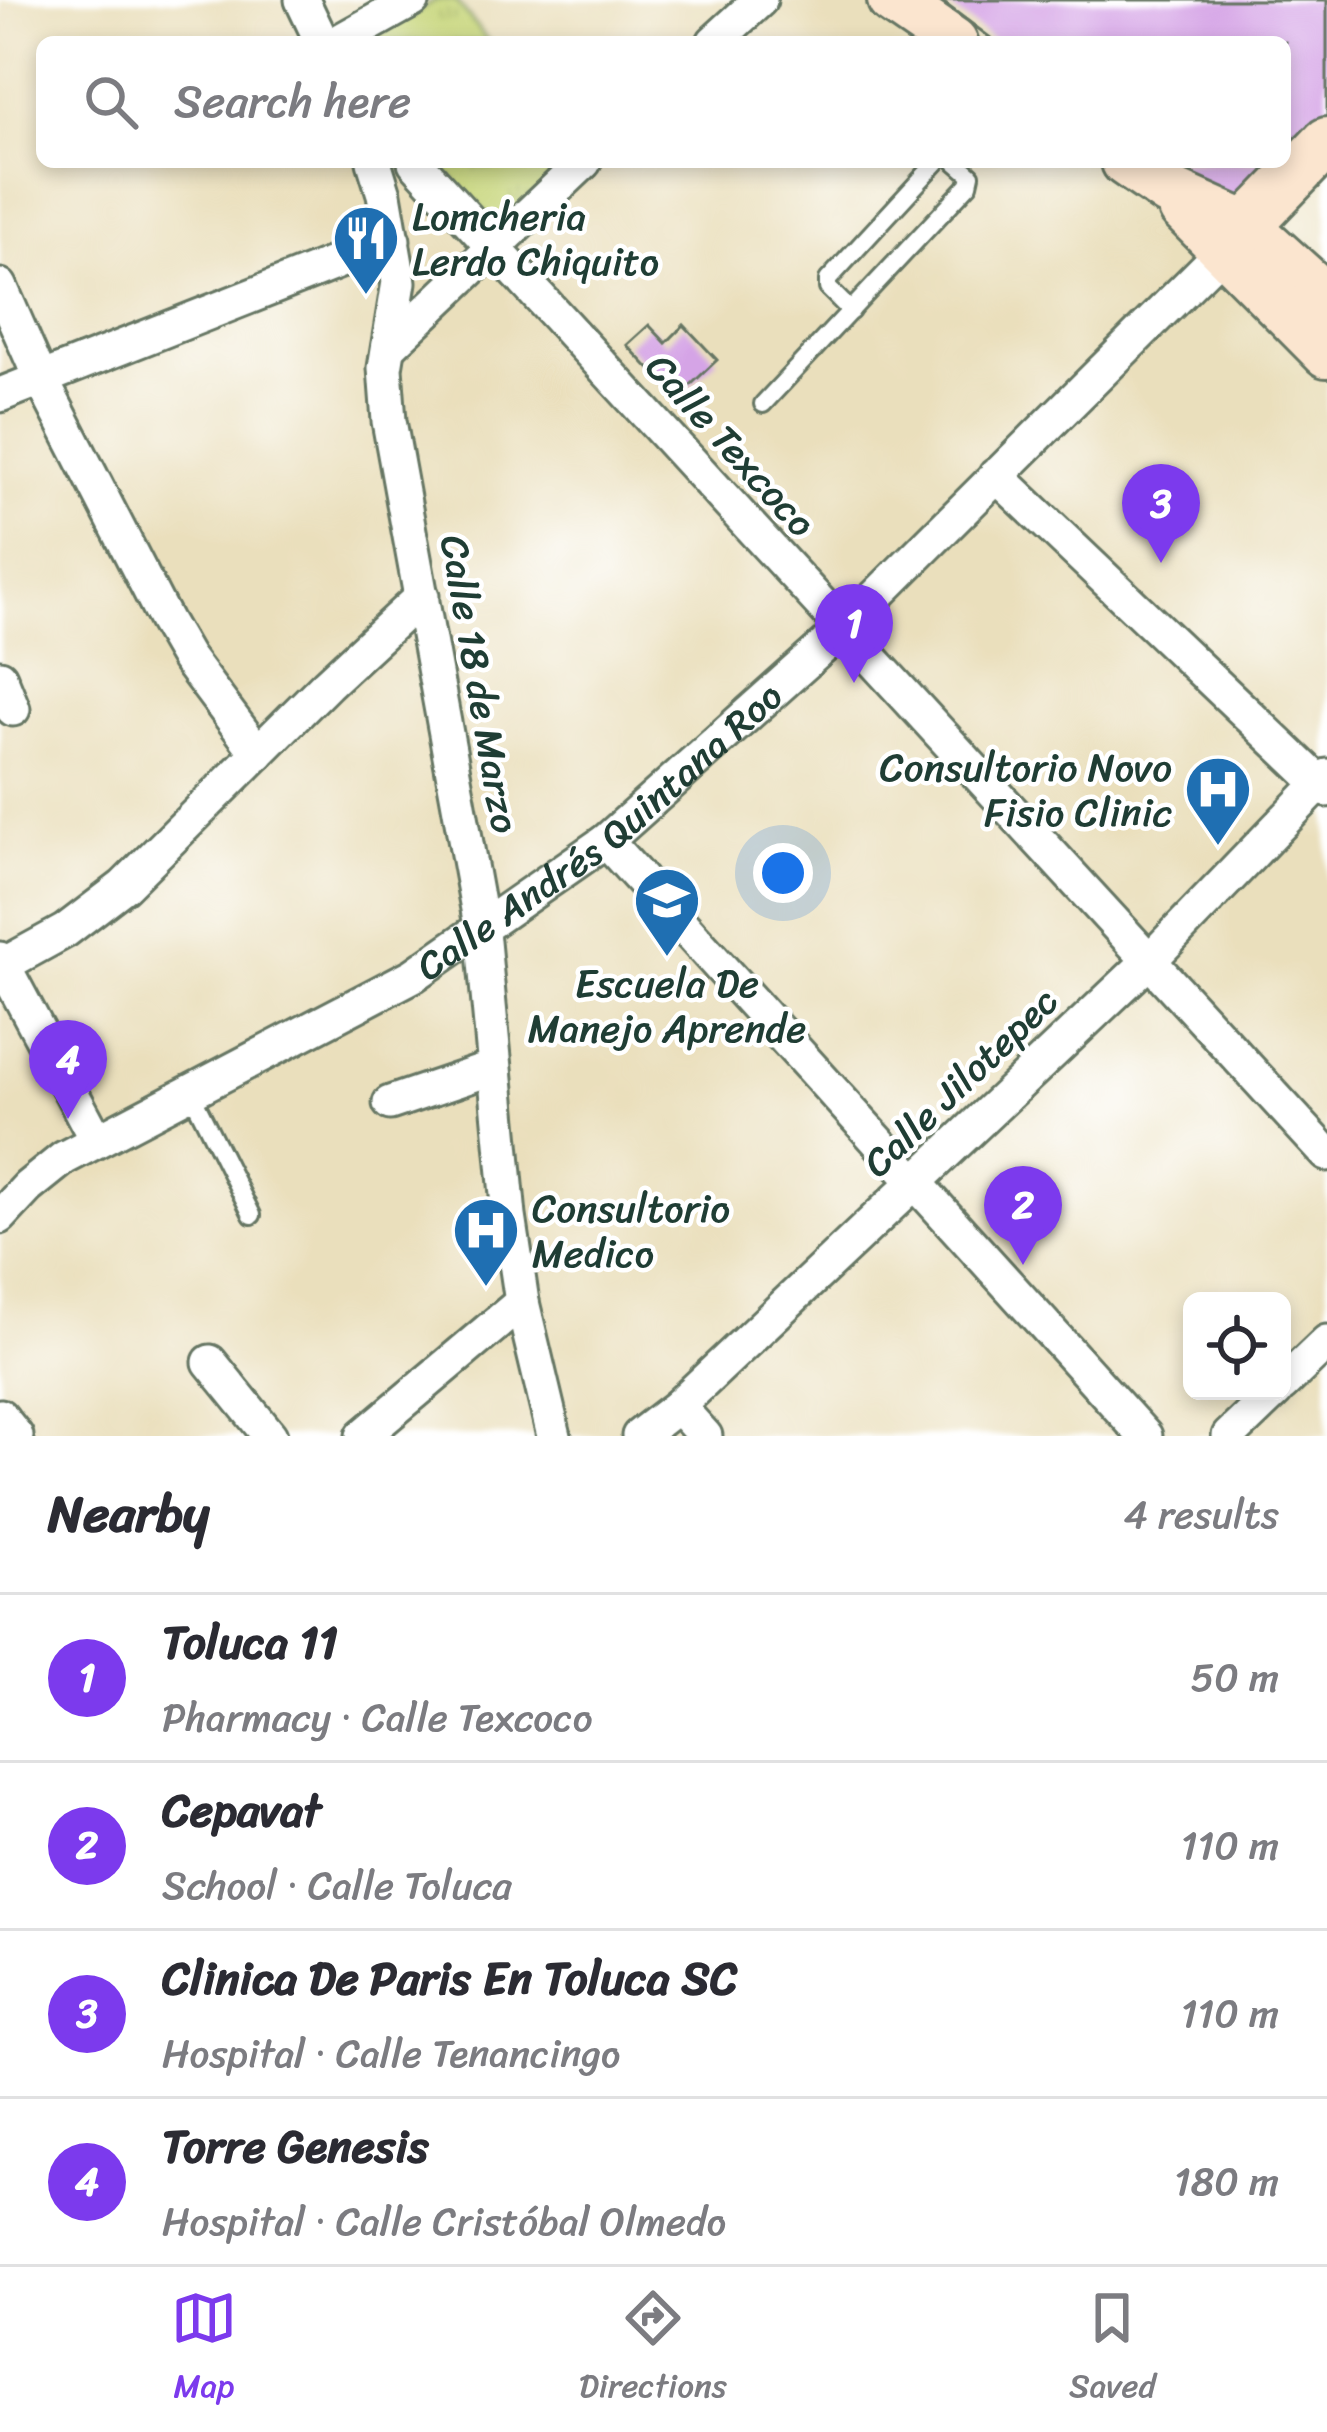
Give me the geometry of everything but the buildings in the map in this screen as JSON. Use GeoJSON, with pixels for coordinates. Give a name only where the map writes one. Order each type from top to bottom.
{"type":"FeatureCollection","features":[{"type":"Feature","properties":{"kind":"main road"},"geometry":{"type":"LineString","coordinates":[[892,0],[943,36]]}},
{"type":"Feature","properties":{"kind":"main road","name":"Calle Andrés Quintana Roo"},"geometry":{"type":"LineString","coordinates":[[1234,238],[1327,142]]}},
{"type":"Feature","properties":{"kind":"main road"},"geometry":{"type":"LineString","coordinates":[[1135,168],[1327,299]]}},
{"type":"Feature","properties":{"kind":"main road"},"geometry":{"type":"LineString","coordinates":[[1234,238],[1327,353]]}},
{"type":"Feature","properties":{"kind":"street"},"geometry":{"type":"LineString","coordinates":[[302,0],[319,36]]}},
{"type":"Feature","properties":{"kind":"street"},"geometry":{"type":"LineString","coordinates":[[349,36],[412,0]]}},
{"type":"Feature","properties":{"kind":"street"},"geometry":{"type":"LineString","coordinates":[[721,36],[760,0]]}},
{"type":"Feature","properties":{"kind":"street","name":"Calle 18 de Marzo"},"geometry":{"type":"LineString","coordinates":[[375,168],[393,240],[398,303],[388,348],[389,421],[482,931],[493,1068],[522,1302],[554,1436]]}},
{"type":"Feature","properties":{"kind":"street","name":"Calle Texcoco"},"geometry":{"type":"LineString","coordinates":[[421,168],[1327,1154]]}},
{"type":"Feature","properties":{"kind":"street"},"geometry":{"type":"LineString","coordinates":[[388,348],[577,168]]}},
{"type":"Feature","properties":{"kind":"street","name":"Calle Andrés Quintana Roo"},"geometry":{"type":"LineString","coordinates":[[0,1217],[45,1172],[96,1139],[414,975],[606,841],[842,630],[1234,238]]}},
{"type":"Feature","properties":{"kind":"street"},"geometry":{"type":"LineString","coordinates":[[0,394],[393,240]]}},
{"type":"Feature","properties":{"kind":"street"},"geometry":{"type":"LineString","coordinates":[[0,286],[40,377],[187,658],[258,753]]}},
{"type":"Feature","properties":{"kind":"street"},"geometry":{"type":"LineString","coordinates":[[996,476],[1325,783]]}},
{"type":"Feature","properties":{"kind":"street"},"geometry":{"type":"LineString","coordinates":[[96,1139],[5,980],[98,908],[422,596]]}},
{"type":"Feature","properties":{"kind":"street"},"geometry":{"type":"LineString","coordinates":[[0,677],[13,709]]}},
{"type":"Feature","properties":{"kind":"street","name":"Calle Jilotepec"},"geometry":{"type":"LineString","coordinates":[[639,1436],[914,1185],[1149,961],[1325,783]]}},
{"type":"Feature","properties":{"kind":"street"},"geometry":{"type":"LineString","coordinates":[[606,841],[1144,1436]]}},
{"type":"Feature","properties":{"kind":"street"},"geometry":{"type":"LineString","coordinates":[[390,1103],[493,1068]]}},
{"type":"Feature","properties":{"kind":"street"},"geometry":{"type":"LineString","coordinates":[[363,1436],[522,1302]]}},
{"type":"Feature","properties":{"kind":"street"},"geometry":{"type":"LineString","coordinates":[[1291,1376],[1327,1342]]}},
{"type":"Feature","properties":{"kind":"street"},"geometry":{"type":"LineString","coordinates":[[210,1362],[270,1436]]}},
{"type":"Feature","properties":{"kind":"street"},"geometry":{"type":"LineString","coordinates":[[1229,1436],[1266,1400]]}},
{"type":"Feature","properties":{"kind":"street"},"geometry":{"type":"LineString","coordinates":[[677,1406],[705,1436]]}},
{"type":"Feature","properties":{"kind":"street"},"geometry":{"type":"LineString","coordinates":[[0,1416],[16,1436]]}},
{"type":"Feature","properties":{"kind":"lane"},"geometry":{"type":"LineString","coordinates":[[851,310],[831,292],[828,280],[931,168]]}},
{"type":"Feature","properties":{"kind":"lane"},"geometry":{"type":"LineString","coordinates":[[763,404],[969,184],[971,175],[963,168]]}},
{"type":"Feature","properties":{"kind":"lane"},"geometry":{"type":"LineString","coordinates":[[190,1091],[252,1215]]}},
{"type":"Feature","properties":{"kind":"green space"},"geometry":{"type":"Polygon","coordinates":[[[436,0],[455,0],[484,36],[375,36],[436,0]]]}},
{"type":"Feature","properties":{"kind":"green space"},"geometry":{"type":"Polygon","coordinates":[[[443,168],[566,168],[500,228],[443,168]]]}},
{"type":"Feature","properties":{"kind":"place","name":"Lomcheria Lerdo Chiquito"},"geometry":{"type":"Point","coordinates":[366,297]}},
{"type":"Feature","properties":{"kind":"place","name":"Clinica De Paris En Toluca SC"},"geometry":{"type":"Point","coordinates":[1161,563]}},
{"type":"Feature","properties":{"kind":"place","name":"Toluca 11"},"geometry":{"type":"Point","coordinates":[854,683]}},
{"type":"Feature","properties":{"kind":"place","name":"Consultorio Novo Fisio Clinic"},"geometry":{"type":"Point","coordinates":[1218,848]}},
{"type":"Feature","properties":{"kind":"place","name":"Escuela De Manejo Aprende"},"geometry":{"type":"Point","coordinates":[667,959]}},
{"type":"Feature","properties":{"kind":"place","name":"Torre Genesis"},"geometry":{"type":"Point","coordinates":[68,1119]}},
{"type":"Feature","properties":{"kind":"place","name":"Cepavat"},"geometry":{"type":"Point","coordinates":[1023,1265]}},
{"type":"Feature","properties":{"kind":"place","name":"Consultorio Medico"},"geometry":{"type":"Point","coordinates":[486,1289]}}]}
